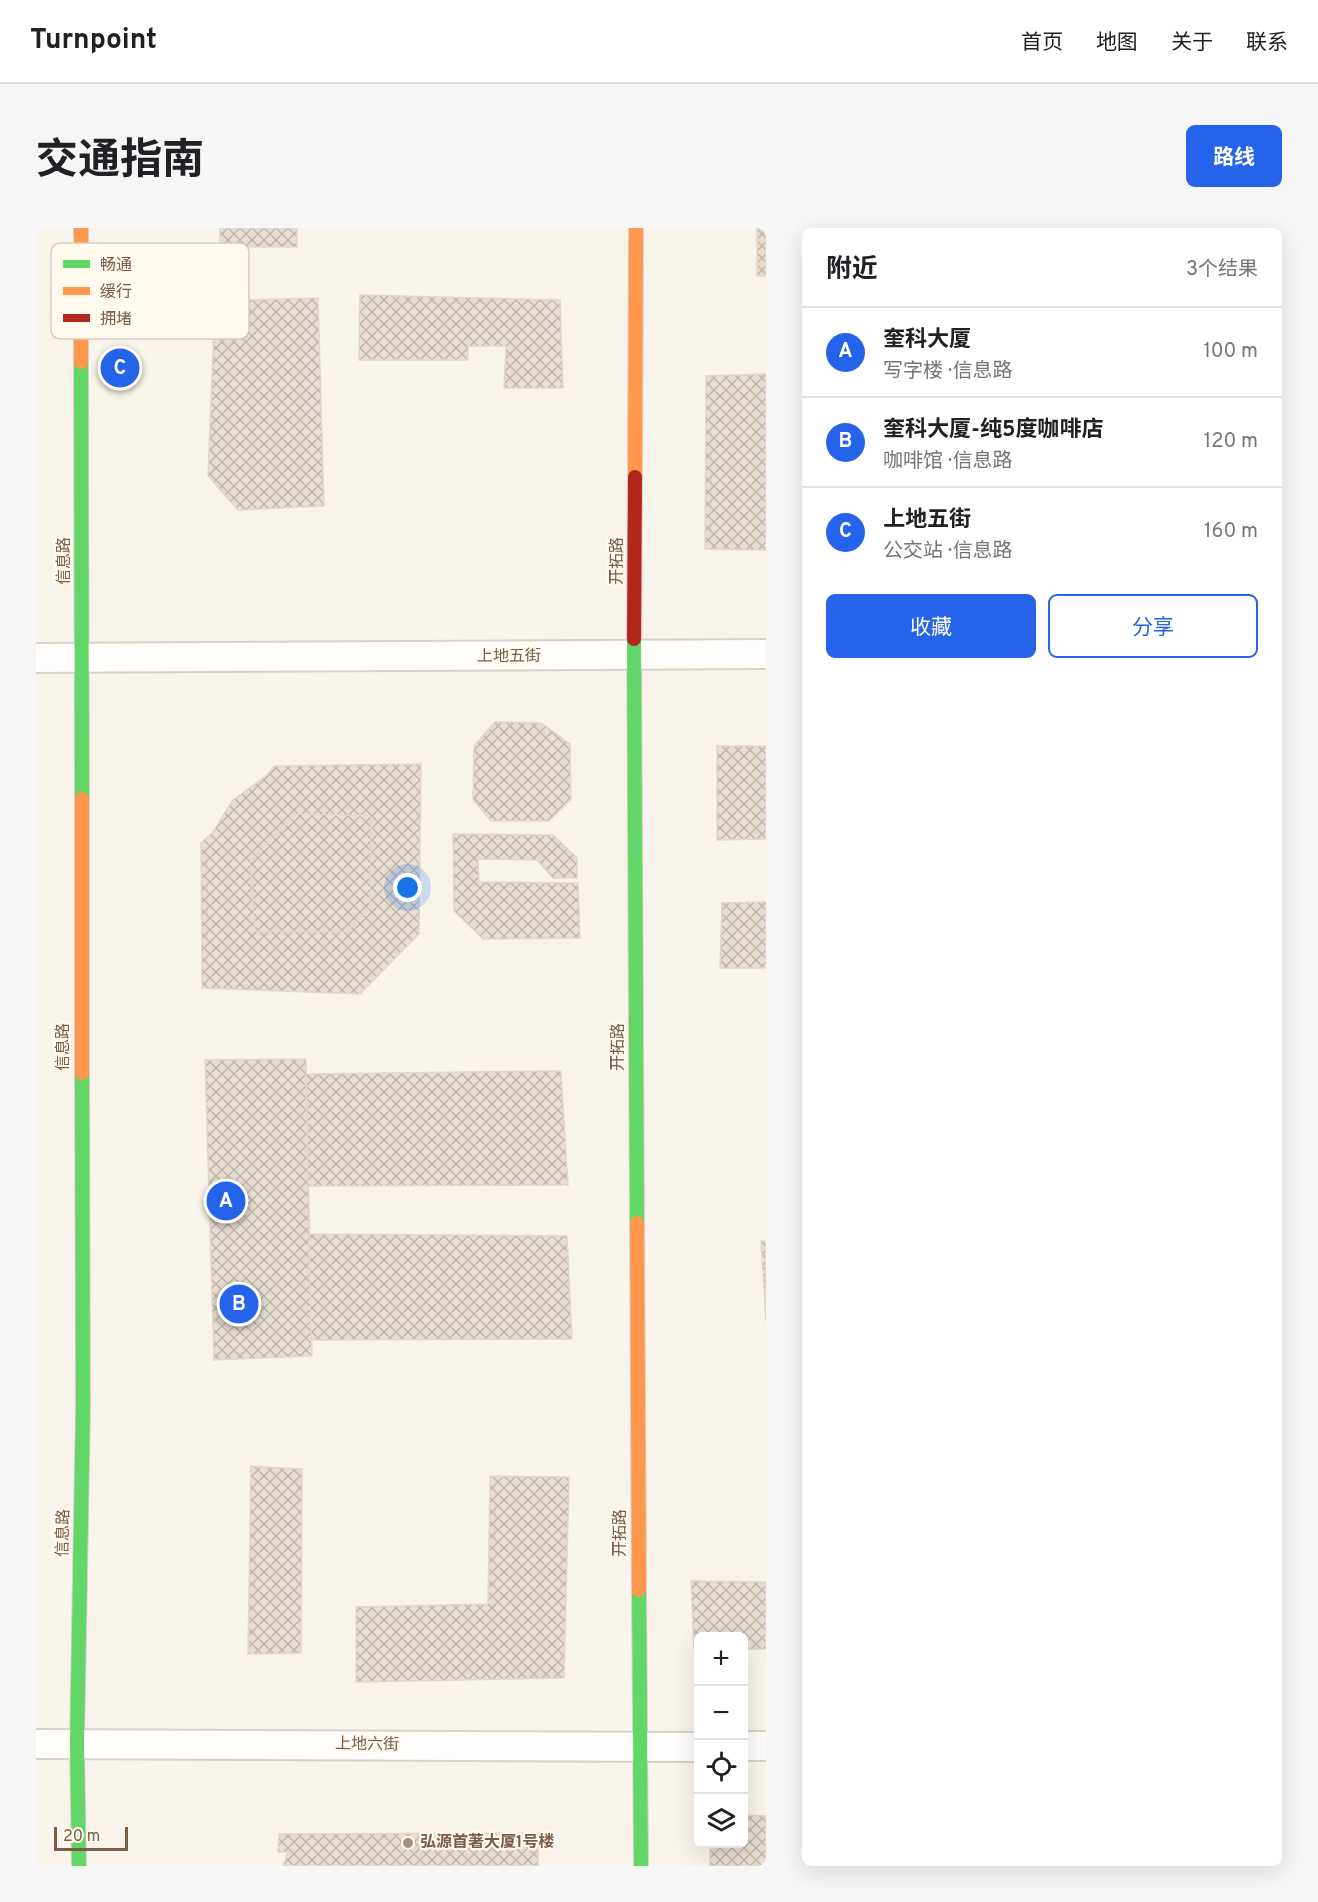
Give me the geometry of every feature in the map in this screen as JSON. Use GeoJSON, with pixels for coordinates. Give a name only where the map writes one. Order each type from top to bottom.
{"type":"FeatureCollection","features":[{"type":"Feature","properties":{"kind":"main road","name":"开拓路"},"geometry":{"type":"LineString","coordinates":[[636,228],[634,656],[641,1866]]}},
{"type":"Feature","properties":{"kind":"main road","name":"信息路"},"geometry":{"type":"LineString","coordinates":[[79,1866],[77,1743],[83,1407],[81,339]]}},
{"type":"Feature","properties":{"kind":"street","name":"上地五街"},"geometry":{"type":"LineString","coordinates":[[36,658],[766,654]]}},
{"type":"Feature","properties":{"kind":"street","name":"上地六街"},"geometry":{"type":"LineString","coordinates":[[36,1744],[694,1747]]}},
{"type":"Feature","properties":{"kind":"street"},"geometry":{"type":"LineString","coordinates":[[748,1746],[766,1746]]}},
{"type":"Feature","properties":{"kind":"building"},"geometry":{"type":"Polygon","coordinates":[[[220,228],[297,228],[297,247],[249,247],[249,243],[220,243],[220,228]]]}},
{"type":"Feature","properties":{"kind":"building"},"geometry":{"type":"Polygon","coordinates":[[[757,228],[766,228],[766,276],[757,276],[757,228]]]}},
{"type":"Feature","properties":{"kind":"building"},"geometry":{"type":"Polygon","coordinates":[[[360,295],[560,300],[563,388],[504,388],[506,346],[468,346],[468,360],[359,360],[360,295]]]}},
{"type":"Feature","properties":{"kind":"building"},"geometry":{"type":"Polygon","coordinates":[[[318,298],[324,506],[238,510],[208,476],[213,339],[249,339],[249,300],[318,298]]]}},
{"type":"Feature","properties":{"kind":"building"},"geometry":{"type":"Polygon","coordinates":[[[766,374],[766,550],[705,549],[706,376],[766,374]]]}},
{"type":"Feature","properties":{"kind":"building"},"geometry":{"type":"Polygon","coordinates":[[[495,722],[541,723],[570,744],[571,799],[549,821],[491,821],[473,800],[474,746],[495,722]]]}},
{"type":"Feature","properties":{"kind":"building"},"geometry":{"type":"Polygon","coordinates":[[[717,746],[766,746],[766,839],[717,840],[717,746]]]}},
{"type":"Feature","properties":{"kind":"building"},"geometry":{"type":"Polygon","coordinates":[[[421,764],[419,934],[360,994],[202,988],[201,843],[213,832],[232,801],[267,775],[274,766],[421,764]]]}},
{"type":"Feature","properties":{"kind":"building"},"geometry":{"type":"Polygon","coordinates":[[[295,814],[371,816],[370,907],[347,932],[255,931],[250,862],[295,814]]]}},
{"type":"Feature","properties":{"kind":"building"},"geometry":{"type":"Polygon","coordinates":[[[453,834],[553,835],[577,858],[577,878],[553,878],[537,860],[478,859],[479,882],[578,883],[580,938],[483,939],[454,911],[453,834]]]}},
{"type":"Feature","properties":{"kind":"building"},"geometry":{"type":"Polygon","coordinates":[[[766,902],[766,968],[720,968],[722,903],[766,902]]]}},
{"type":"Feature","properties":{"kind":"building"},"geometry":{"type":"Polygon","coordinates":[[[306,1059],[312,1356],[214,1360],[205,1060],[306,1059]]]}},
{"type":"Feature","properties":{"kind":"building"},"geometry":{"type":"Polygon","coordinates":[[[561,1071],[568,1185],[308,1186],[306,1074],[561,1071]]]}},
{"type":"Feature","properties":{"kind":"building"},"geometry":{"type":"Polygon","coordinates":[[[309,1234],[567,1236],[572,1339],[311,1340],[309,1234]]]}},
{"type":"Feature","properties":{"kind":"building"},"geometry":{"type":"Polygon","coordinates":[[[761,1241],[766,1241],[766,1321],[761,1241]]]}},
{"type":"Feature","properties":{"kind":"building"},"geometry":{"type":"Polygon","coordinates":[[[251,1466],[302,1469],[301,1653],[248,1654],[251,1466]]]}},
{"type":"Feature","properties":{"kind":"building"},"geometry":{"type":"Polygon","coordinates":[[[490,1476],[569,1477],[564,1678],[356,1682],[356,1607],[488,1604],[490,1476]]]}},
{"type":"Feature","properties":{"kind":"building"},"geometry":{"type":"Polygon","coordinates":[[[691,1581],[766,1582],[766,1649],[748,1649],[748,1632],[694,1632],[694,1649],[691,1581]]]}},
{"type":"Feature","properties":{"kind":"building"},"geometry":{"type":"Polygon","coordinates":[[[748,1815],[766,1816],[766,1866],[710,1866],[710,1848],[748,1848],[748,1815]]]}},
{"type":"Feature","properties":{"kind":"building","name":"弘源首著大厦1号楼"},"geometry":{"type":"Polygon","coordinates":[[[538,1833],[538,1866],[283,1866],[288,1852],[278,1852],[279,1834],[538,1833]]]}},
{"type":"Feature","properties":{"kind":"traffic: fast"},"geometry":{"type":"LineString","coordinates":[[81,362],[82,799]]}},
{"type":"Feature","properties":{"kind":"traffic: fast"},"geometry":{"type":"LineString","coordinates":[[634,639],[637,1223]]}},
{"type":"Feature","properties":{"kind":"traffic: fast"},"geometry":{"type":"LineString","coordinates":[[79,1866],[77,1743],[83,1407],[82,1073]]}},
{"type":"Feature","properties":{"kind":"traffic: fast"},"geometry":{"type":"LineString","coordinates":[[639,1590],[641,1866]]}},
{"type":"Feature","properties":{"kind":"traffic: slow"},"geometry":{"type":"LineString","coordinates":[[81,228],[81,243]]}},
{"type":"Feature","properties":{"kind":"traffic: slow"},"geometry":{"type":"LineString","coordinates":[[635,477],[636,228]]}},
{"type":"Feature","properties":{"kind":"traffic: slow"},"geometry":{"type":"LineString","coordinates":[[81,339],[81,362]]}},
{"type":"Feature","properties":{"kind":"traffic: slow"},"geometry":{"type":"LineString","coordinates":[[82,799],[82,1073]]}},
{"type":"Feature","properties":{"kind":"traffic: slow"},"geometry":{"type":"LineString","coordinates":[[637,1223],[639,1590]]}},
{"type":"Feature","properties":{"kind":"traffic: jam"},"geometry":{"type":"LineString","coordinates":[[634,639],[635,477]]}},
{"type":"Feature","properties":{"kind":"place","name":"上地五街"},"geometry":{"type":"Point","coordinates":[120,368]}},
{"type":"Feature","properties":{"kind":"place","name":"奎科大厦"},"geometry":{"type":"Point","coordinates":[226,1201]}},
{"type":"Feature","properties":{"kind":"place","name":"奎科大厦-纯5度咖啡店"},"geometry":{"type":"Point","coordinates":[239,1304]}},
{"type":"Feature","properties":{"kind":"place","name":"弘源首著大厦1号楼"},"geometry":{"type":"Point","coordinates":[408,1843]}}]}
